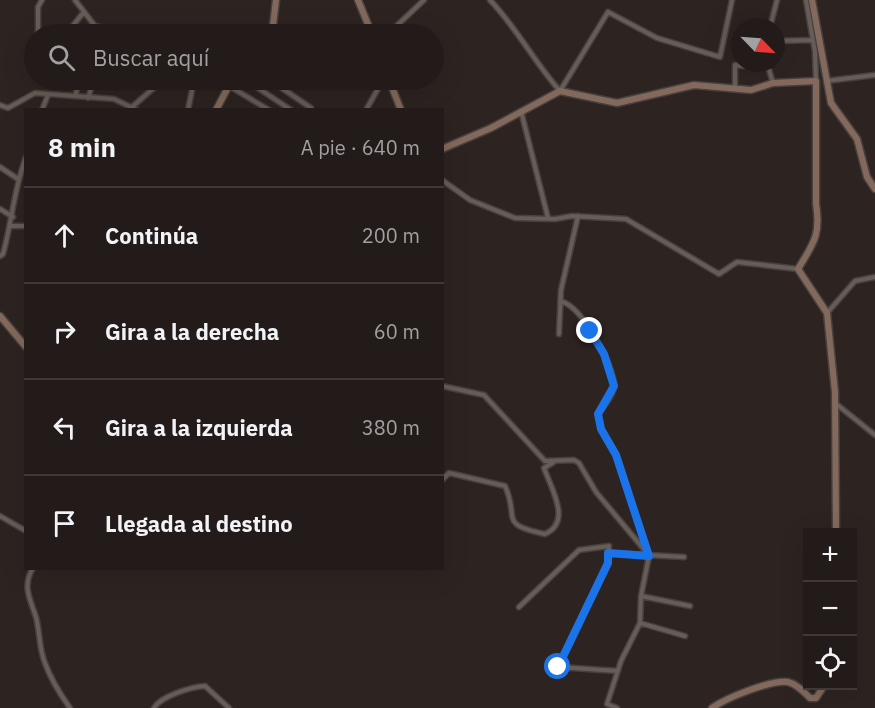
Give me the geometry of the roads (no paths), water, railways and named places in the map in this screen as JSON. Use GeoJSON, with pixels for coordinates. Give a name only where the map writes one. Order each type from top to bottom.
{"type":"FeatureCollection","features":[{"type":"Feature","properties":{"kind":"street"},"geometry":{"type":"LineString","coordinates":[[38,24],[38,7],[42,0]]}},
{"type":"Feature","properties":{"kind":"street"},"geometry":{"type":"LineString","coordinates":[[273,24],[276,0]]}},
{"type":"Feature","properties":{"kind":"street"},"geometry":{"type":"LineString","coordinates":[[358,0],[368,24]]}},
{"type":"Feature","properties":{"kind":"street"},"geometry":{"type":"LineString","coordinates":[[399,24],[424,0]]}},
{"type":"Feature","properties":{"kind":"street"},"geometry":{"type":"LineString","coordinates":[[490,0],[512,24],[522,42],[560,91],[617,103],[694,86],[751,90],[773,83],[816,81]]}},
{"type":"Feature","properties":{"kind":"street"},"geometry":{"type":"LineString","coordinates":[[444,148],[491,128],[560,91],[608,12],[657,38],[720,57],[732,0]]}},
{"type":"Feature","properties":{"kind":"street"},"geometry":{"type":"LineString","coordinates":[[772,18],[777,0]]}},
{"type":"Feature","properties":{"kind":"street"},"geometry":{"type":"LineString","coordinates":[[798,269],[815,242],[819,222],[816,204],[816,81],[813,40],[806,0]]}},
{"type":"Feature","properties":{"kind":"street"},"geometry":{"type":"LineString","coordinates":[[812,0],[825,81],[831,103],[856,140],[867,177],[875,189]]}},
{"type":"Feature","properties":{"kind":"street"},"geometry":{"type":"LineString","coordinates":[[77,1],[93,24]]}},
{"type":"Feature","properties":{"kind":"street"},"geometry":{"type":"LineString","coordinates":[[74,24],[84,12]]}},
{"type":"Feature","properties":{"kind":"street"},"geometry":{"type":"LineString","coordinates":[[785,41],[813,40]]}},
{"type":"Feature","properties":{"kind":"street"},"geometry":{"type":"LineString","coordinates":[[735,72],[735,88]]}},
{"type":"Feature","properties":{"kind":"street"},"geometry":{"type":"LineString","coordinates":[[770,72],[773,83]]}},
{"type":"Feature","properties":{"kind":"street"},"geometry":{"type":"LineString","coordinates":[[825,81],[875,75]]}},
{"type":"Feature","properties":{"kind":"street"},"geometry":{"type":"LineString","coordinates":[[75,96],[77,90]]}},
{"type":"Feature","properties":{"kind":"street"},"geometry":{"type":"LineString","coordinates":[[88,98],[91,90]]}},
{"type":"Feature","properties":{"kind":"street"},"geometry":{"type":"LineString","coordinates":[[0,105],[8,108],[35,93],[114,99],[131,108],[151,90]]}},
{"type":"Feature","properties":{"kind":"street"},"geometry":{"type":"LineString","coordinates":[[188,108],[192,90]]}},
{"type":"Feature","properties":{"kind":"street"},"geometry":{"type":"LineString","coordinates":[[217,108],[227,90]]}},
{"type":"Feature","properties":{"kind":"street"},"geometry":{"type":"LineString","coordinates":[[241,90],[266,108]]}},
{"type":"Feature","properties":{"kind":"street"},"geometry":{"type":"LineString","coordinates":[[261,90],[288,108]]}},
{"type":"Feature","properties":{"kind":"street"},"geometry":{"type":"LineString","coordinates":[[285,90],[311,108]]}},
{"type":"Feature","properties":{"kind":"street"},"geometry":{"type":"LineString","coordinates":[[367,108],[377,90]]}},
{"type":"Feature","properties":{"kind":"street"},"geometry":{"type":"LineString","coordinates":[[393,90],[400,108]]}},
{"type":"Feature","properties":{"kind":"street"},"geometry":{"type":"LineString","coordinates":[[43,108],[48,94]]}},
{"type":"Feature","properties":{"kind":"street"},"geometry":{"type":"LineString","coordinates":[[521,110],[548,218]]}},
{"type":"Feature","properties":{"kind":"street"},"geometry":{"type":"LineString","coordinates":[[0,256],[3,254],[11,226],[18,179],[24,162]]}},
{"type":"Feature","properties":{"kind":"street"},"geometry":{"type":"LineString","coordinates":[[0,167],[18,179]]}},
{"type":"Feature","properties":{"kind":"street"},"geometry":{"type":"LineString","coordinates":[[444,181],[470,200],[515,218],[578,216],[626,219],[719,274],[737,262],[798,269]]}},
{"type":"Feature","properties":{"kind":"street"},"geometry":{"type":"LineString","coordinates":[[0,209],[13,217]]}},
{"type":"Feature","properties":{"kind":"street"},"geometry":{"type":"LineString","coordinates":[[559,334],[561,290],[578,216]]}},
{"type":"Feature","properties":{"kind":"street"},"geometry":{"type":"LineString","coordinates":[[11,226],[24,226]]}},
{"type":"Feature","properties":{"kind":"street"},"geometry":{"type":"LineString","coordinates":[[798,269],[827,313],[835,402],[836,528]]}},
{"type":"Feature","properties":{"kind":"street"},"geometry":{"type":"LineString","coordinates":[[827,313],[855,281],[875,277]]}},
{"type":"Feature","properties":{"kind":"street"},"geometry":{"type":"LineString","coordinates":[[563,302],[579,315],[610,368],[612,393],[598,414],[601,429],[616,455],[649,556],[640,596],[640,623],[618,670],[607,704],[617,708]]}},
{"type":"Feature","properties":{"kind":"street"},"geometry":{"type":"LineString","coordinates":[[0,316],[24,345]]}},
{"type":"Feature","properties":{"kind":"street"},"geometry":{"type":"LineString","coordinates":[[444,386],[484,395],[545,461],[574,460],[579,463],[596,492],[649,556]]}},
{"type":"Feature","properties":{"kind":"street"},"geometry":{"type":"LineString","coordinates":[[835,402],[875,435]]}},
{"type":"Feature","properties":{"kind":"street"},"geometry":{"type":"LineString","coordinates":[[444,478],[449,473],[505,486],[510,518],[517,526],[545,534],[556,529],[560,521],[557,503],[544,468],[556,460]]}},
{"type":"Feature","properties":{"kind":"street"},"geometry":{"type":"LineString","coordinates":[[0,516],[24,530]]}},
{"type":"Feature","properties":{"kind":"street"},"geometry":{"type":"LineString","coordinates":[[519,607],[579,550],[609,546],[608,563],[558,667],[618,670]]}},
{"type":"Feature","properties":{"kind":"street"},"geometry":{"type":"LineString","coordinates":[[608,553],[684,557]]}},
{"type":"Feature","properties":{"kind":"street"},"geometry":{"type":"LineString","coordinates":[[32,570],[27,583],[27,597],[36,618],[44,663],[60,696],[70,708]]}},
{"type":"Feature","properties":{"kind":"street"},"geometry":{"type":"LineString","coordinates":[[640,596],[690,606]]}},
{"type":"Feature","properties":{"kind":"street"},"geometry":{"type":"LineString","coordinates":[[640,623],[685,636]]}},
{"type":"Feature","properties":{"kind":"street"},"geometry":{"type":"LineString","coordinates":[[712,708],[723,700],[778,682],[797,686],[810,699],[816,698],[821,690]]}},
{"type":"Feature","properties":{"kind":"street"},"geometry":{"type":"LineString","coordinates":[[154,708],[162,700],[195,686],[205,686],[229,708]]}}]}
